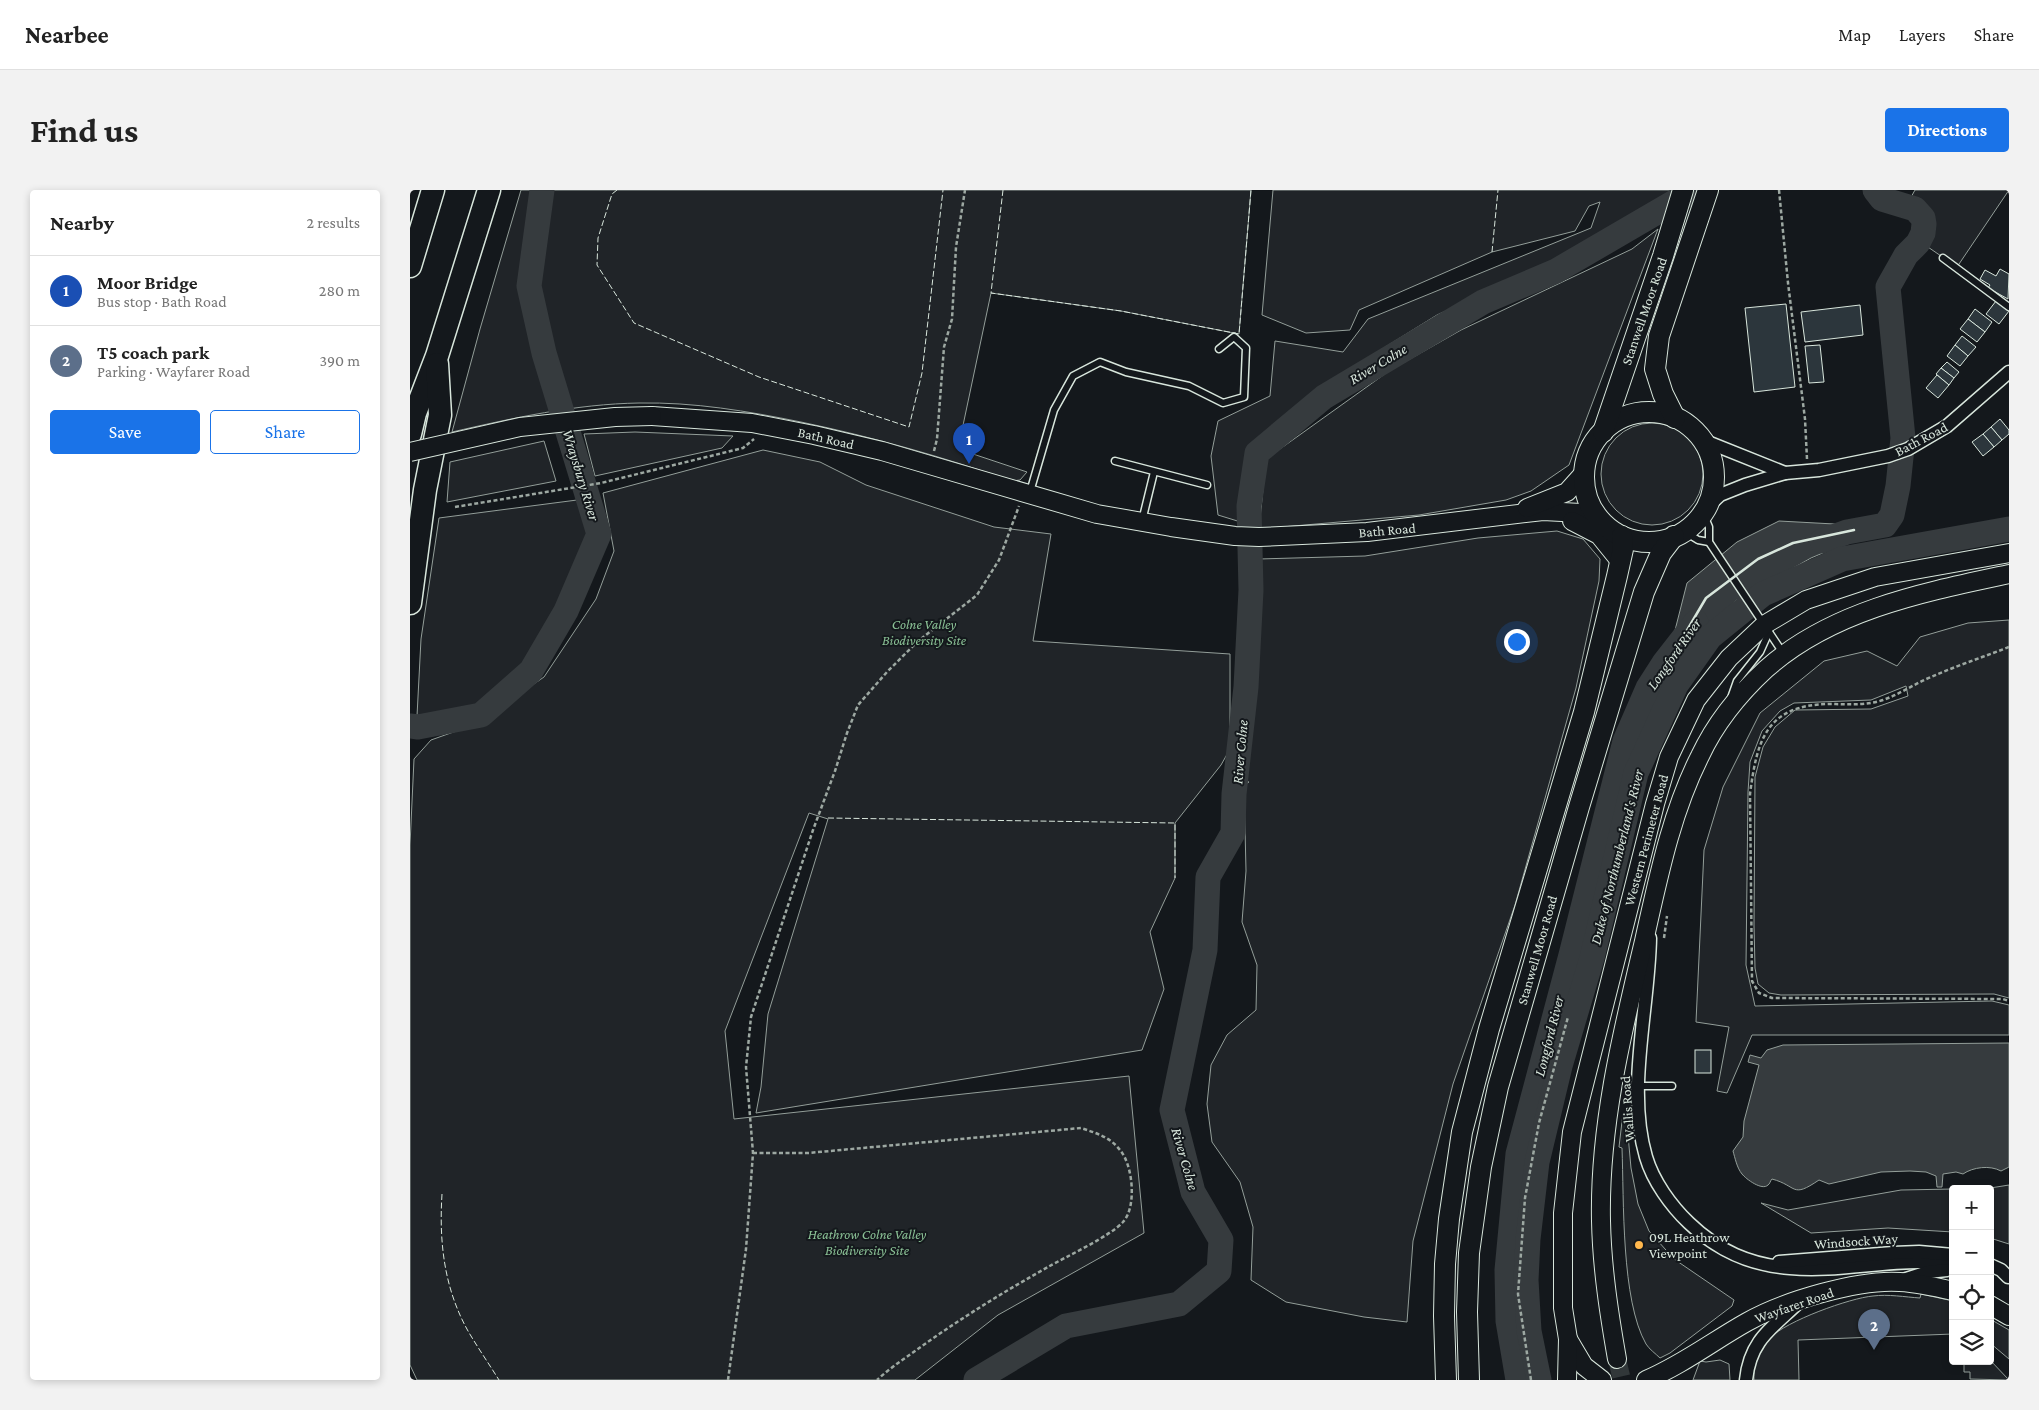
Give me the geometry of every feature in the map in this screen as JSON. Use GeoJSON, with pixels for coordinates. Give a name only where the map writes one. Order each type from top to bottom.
{"type":"FeatureCollection","features":[{"type":"Feature","properties":{"kind":"highway"},"geometry":{"type":"LineString","coordinates":[[410,266],[433,190]]}},
{"type":"Feature","properties":{"kind":"highway"},"geometry":{"type":"LineString","coordinates":[[410,434],[415,413],[437,356],[489,190]]}},
{"type":"Feature","properties":{"kind":"highway"},"geometry":{"type":"LineString","coordinates":[[410,603],[424,490],[440,415],[437,356]]}},
{"type":"Feature","properties":{"kind":"main road","name":"Stanwell Moor Road"},"geometry":{"type":"LineString","coordinates":[[1603,432],[1663,256],[1683,190]]}},
{"type":"Feature","properties":{"kind":"main road","name":"Stanwell Moor Road"},"geometry":{"type":"LineString","coordinates":[[1675,418],[1662,394],[1655,369],[1659,336],[1708,190]]}},
{"type":"Feature","properties":{"kind":"main road"},"geometry":{"type":"LineString","coordinates":[[1646,412],[1675,418],[1688,426],[1705,440],[1712,459],[1714,477],[1712,492],[1704,511],[1680,534],[1659,541],[1646,542],[1622,536],[1602,522],[1591,505],[1585,489],[1584,473],[1587,456],[1603,432],[1616,421],[1631,413],[1646,412]]}},
{"type":"Feature","properties":{"kind":"main road","name":"Stanwell Moor Road"},"geometry":{"type":"LineString","coordinates":[[1468,1380],[1467,1312],[1470,1253],[1480,1175],[1498,1088],[1579,807],[1644,592],[1661,553],[1680,534]]}},
{"type":"Feature","properties":{"kind":"main road","name":"Stanwell Moor Road"},"geometry":{"type":"LineString","coordinates":[[1446,1380],[1445,1264],[1449,1219],[1462,1132],[1489,1029],[1584,712],[1623,549],[1622,536]]}},
{"type":"Feature","properties":{"kind":"street","name":"Bath Road"},"geometry":{"type":"LineString","coordinates":[[1704,511],[1720,495],[1785,472],[1807,471],[1888,456],[1908,449],[1948,426],[2009,372]]}},
{"type":"Feature","properties":{"kind":"street","name":"Bath Road"},"geometry":{"type":"LineString","coordinates":[[410,452],[520,427],[607,418],[652,416],[700,418],[768,426],[814,435],[882,452],[1096,514],[1236,536],[1259,537],[1367,532],[1543,511],[1581,513],[1602,522]]}},
{"type":"Feature","properties":{"kind":"street","name":"Bath Road"},"geometry":{"type":"LineString","coordinates":[[1705,440],[1785,472]]}},
{"type":"Feature","properties":{"kind":"street","name":"Bath Road"},"geometry":{"type":"LineString","coordinates":[[1515,513],[1567,492],[1584,473]]}},
{"type":"Feature","properties":{"kind":"street"},"geometry":{"type":"LineString","coordinates":[[1543,511],[1578,523],[1599,535],[1620,561]]}},
{"type":"Feature","properties":{"kind":"street","name":"Western Perimeter Road"},"geometry":{"type":"LineString","coordinates":[[1567,1380],[1568,1339],[1563,1308],[1563,1222],[1572,1132],[1655,804],[1669,757],[1696,700],[1729,658],[1764,624],[1806,600],[1875,577],[2009,553]]}},
{"type":"Feature","properties":{"kind":"street","name":"Western Perimeter Road"},"geometry":{"type":"LineString","coordinates":[[1617,1359],[1604,1281],[1601,1220],[1602,1159],[1613,1078],[1658,914],[1661,866],[1682,795],[1703,749],[1724,718],[1755,680],[1784,655],[1833,626],[1867,610],[1936,590],[2009,574]]}},
{"type":"Feature","properties":{"kind":"street","name":"Wallis Road"},"geometry":{"type":"LineString","coordinates":[[1658,914],[1650,958],[1639,1066],[1640,1116],[1646,1158],[1656,1180],[1670,1202],[1688,1222],[1716,1246],[1761,1265],[1816,1269],[1920,1262],[1949,1267]]}},
{"type":"Feature","properties":{"kind":"street","name":"Windsock Way"},"geometry":{"type":"LineString","coordinates":[[1761,1265],[1788,1260],[1893,1252],[1949,1255]]}},
{"type":"Feature","properties":{"kind":"street"},"geometry":{"type":"LineString","coordinates":[[1994,1266],[2001,1270],[2008,1278]]}},
{"type":"Feature","properties":{"kind":"street","name":"Wayfarer Road"},"geometry":{"type":"LineString","coordinates":[[1646,1380],[1686,1360],[1750,1320],[1802,1299],[1855,1286],[1899,1282],[1928,1272],[1949,1269]]}},
{"type":"Feature","properties":{"kind":"street"},"geometry":{"type":"LineString","coordinates":[[1994,1274],[2008,1278]]}},
{"type":"Feature","properties":{"kind":"street","name":"Wayfarer Road"},"geometry":{"type":"LineString","coordinates":[[1899,1282],[1949,1290]]}},
{"type":"Feature","properties":{"kind":"street"},"geometry":{"type":"LineString","coordinates":[[1746,1380],[1750,1358],[1759,1340],[1802,1299]]}},
{"type":"Feature","properties":{"kind":"street"},"geometry":{"type":"LineString","coordinates":[[1994,1307],[2009,1316]]}},
{"type":"Feature","properties":{"kind":"street","name":"Western Perimeter Road"},"geometry":{"type":"LineString","coordinates":[[1568,1339],[1584,1366],[1602,1380]]}},
{"type":"Feature","properties":{"kind":"lane"},"geometry":{"type":"LineString","coordinates":[[1943,258],[2009,307]]}},
{"type":"Feature","properties":{"kind":"lane"},"geometry":{"type":"LineString","coordinates":[[1026,494],[1054,410],[1073,376],[1100,362],[1126,372],[1189,386],[1223,403],[1244,397],[1246,348],[1234,337],[1219,349]]}},
{"type":"Feature","properties":{"kind":"lane"},"geometry":{"type":"LineString","coordinates":[[1115,461],[1207,485]]}},
{"type":"Feature","properties":{"kind":"lane"},"geometry":{"type":"LineString","coordinates":[[1142,522],[1154,472]]}},
{"type":"Feature","properties":{"kind":"lane"},"geometry":{"type":"LineString","coordinates":[[1704,511],[1709,528],[1710,543],[1784,655]]}},
{"type":"Feature","properties":{"kind":"lane"},"geometry":{"type":"LineString","coordinates":[[1680,534],[1710,543]]}},
{"type":"Feature","properties":{"kind":"lane","name":"Western Perimeter Road"},"geometry":{"type":"LineString","coordinates":[[1724,718],[1737,681],[1760,652],[1764,624]]}},
{"type":"Feature","properties":{"kind":"lane"},"geometry":{"type":"LineString","coordinates":[[1639,1086],[1672,1086]]}},
{"type":"Feature","properties":{"kind":"path"},"geometry":{"type":"LineString","coordinates":[[929,466],[937,439],[944,347],[952,319],[956,247],[965,190]]}},
{"type":"Feature","properties":{"kind":"path"},"geometry":{"type":"LineString","coordinates":[[1779,190],[1788,283],[1805,419],[1807,471]]}},
{"type":"Feature","properties":{"kind":"path"},"geometry":{"type":"LineString","coordinates":[[455,507],[601,484],[743,448],[768,426]]}},
{"type":"Feature","properties":{"kind":"path"},"geometry":{"type":"LineString","coordinates":[[728,1380],[746,1249],[753,1153],[746,1067],[750,1017],[847,733],[858,706],[887,672],[924,636],[977,595],[999,560],[1026,494]]}},
{"type":"Feature","properties":{"kind":"path"},"geometry":{"type":"LineString","coordinates":[[2009,647],[1930,677],[1901,693],[1880,701],[1861,704],[1804,706],[1785,713],[1771,726],[1761,741],[1754,764],[1750,794],[1752,982],[1759,993],[1772,998],[1993,999],[2009,1001]]}},
{"type":"Feature","properties":{"kind":"path"},"geometry":{"type":"LineString","coordinates":[[1658,914],[1663,942]]}},
{"type":"Feature","properties":{"kind":"path"},"geometry":{"type":"LineString","coordinates":[[1531,1380],[1518,1294],[1525,1198],[1540,1123],[1568,1017]]}},
{"type":"Feature","properties":{"kind":"path"},"geometry":{"type":"LineString","coordinates":[[753,1153],[808,1153],[1081,1128],[1103,1135],[1121,1150],[1128,1166],[1132,1191],[1130,1207],[1124,1221],[1107,1234],[1016,1285],[949,1327],[877,1380]]}},
{"type":"Feature","properties":{"kind":"green space"},"geometry":{"type":"Polygon","coordinates":[[[521,190],[1251,190],[1239,334],[1121,311],[991,293],[958,449],[1027,472],[1020,480],[1012,481],[934,456],[855,434],[761,414],[680,404],[639,403],[592,406],[521,417],[452,432],[521,190]]]}},
{"type":"Feature","properties":{"kind":"green space"},"geometry":{"type":"Polygon","coordinates":[[[1273,190],[1671,190],[1663,209],[1437,315],[1353,367],[1274,426],[1247,449],[1244,523],[1218,515],[1211,456],[1218,421],[1270,396],[1275,341],[1343,352],[1368,319],[1591,228],[1600,202],[1589,206],[1575,231],[1492,252],[1359,310],[1350,330],[1306,333],[1262,315],[1273,190]]]}},
{"type":"Feature","properties":{"kind":"green space"},"geometry":{"type":"Polygon","coordinates":[[[1915,190],[2009,190],[1957,267],[1925,245],[1929,230],[1928,218],[1922,208],[1910,199],[1915,190]]]}},
{"type":"Feature","properties":{"kind":"green space"},"geometry":{"type":"Polygon","coordinates":[[[1658,229],[1569,465],[1531,491],[1506,500],[1419,515],[1259,529],[1266,459],[1389,371],[1461,330],[1632,249],[1658,229]]]}},
{"type":"Feature","properties":{"kind":"green space"},"geometry":{"type":"Polygon","coordinates":[[[1652,423],[1662,424],[1681,431],[1695,445],[1702,464],[1702,484],[1695,503],[1681,517],[1662,524],[1652,525],[1642,524],[1623,517],[1609,503],[1602,484],[1601,474],[1602,464],[1609,445],[1623,431],[1642,424],[1652,423]]]}},
{"type":"Feature","properties":{"kind":"green space"},"geometry":{"type":"Polygon","coordinates":[[[635,432],[733,436],[722,448],[595,476],[584,434],[635,432]]]}},
{"type":"Feature","properties":{"kind":"green space"},"geometry":{"type":"Polygon","coordinates":[[[544,441],[556,481],[447,502],[450,462],[544,441]]]}},
{"type":"Feature","properties":{"kind":"green space"},"geometry":{"type":"Polygon","coordinates":[[[763,450],[820,462],[866,485],[994,527],[1051,534],[1033,641],[1230,654],[1230,749],[1221,765],[1175,823],[1175,878],[1150,932],[1164,989],[1142,1050],[756,1113],[761,1087],[768,1014],[828,819],[809,813],[725,1031],[734,1119],[1129,1076],[1144,1233],[998,1315],[915,1380],[417,1380],[410,1365],[410,845],[414,759],[431,740],[476,724],[544,677],[596,599],[614,551],[603,493],[763,450]]]}},
{"type":"Feature","properties":{"kind":"green space"},"geometry":{"type":"Polygon","coordinates":[[[577,500],[589,534],[567,597],[526,669],[475,708],[417,716],[421,639],[439,518],[577,500]]]}},
{"type":"Feature","properties":{"kind":"green space"},"geometry":{"type":"Polygon","coordinates":[[[1557,531],[1583,539],[1600,559],[1599,581],[1576,688],[1515,905],[1453,1084],[1413,1241],[1407,1322],[1364,1317],[1286,1302],[1251,1280],[1253,1227],[1240,1182],[1212,1142],[1207,1104],[1211,1065],[1227,1035],[1256,1010],[1257,965],[1242,922],[1246,871],[1244,785],[1249,782],[1243,781],[1256,687],[1259,559],[1365,556],[1478,538],[1557,531]]]}},
{"type":"Feature","properties":{"kind":"green space"},"geometry":{"type":"Polygon","coordinates":[[[2009,620],[2009,998],[1994,994],[1781,995],[1769,993],[1758,984],[1755,968],[1754,925],[1755,777],[1763,747],[1775,727],[1795,710],[1871,709],[1908,696],[1906,686],[1871,700],[1794,703],[1780,711],[1762,731],[1750,762],[1746,965],[1755,1006],[1992,1001],[2009,1005],[2009,1035],[1752,1035],[1727,1093],[1717,1091],[1729,1027],[1696,1022],[1704,850],[1723,787],[1760,713],[1824,661],[1867,651],[1897,666],[1920,637],[1968,623],[2009,620]]]}},
{"type":"Feature","properties":{"kind":"green space"},"geometry":{"type":"Polygon","coordinates":[[[1623,1113],[1626,1113],[1631,1168],[1638,1204],[1649,1231],[1674,1259],[1734,1300],[1732,1306],[1670,1353],[1660,1358],[1646,1344],[1638,1325],[1628,1276],[1625,1249],[1622,1148],[1619,1147],[1623,1113]]]}},
{"type":"Feature","properties":{"kind":"green space"},"geometry":{"type":"Polygon","coordinates":[[[2009,1185],[2009,1244],[1994,1239],[1994,1187],[2009,1185]]]}},
{"type":"Feature","properties":{"kind":"green space"},"geometry":{"type":"Polygon","coordinates":[[[1949,1189],[1949,1232],[1888,1228],[1811,1233],[1761,1203],[1788,1210],[1901,1190],[1949,1189]]]}},
{"type":"Feature","properties":{"kind":"green space"},"geometry":{"type":"Polygon","coordinates":[[[1921,1294],[1949,1300],[1949,1334],[1798,1340],[1799,1380],[1754,1380],[1755,1363],[1762,1347],[1778,1331],[1804,1318],[1849,1301],[1873,1296],[1885,1295],[1920,1298],[1921,1294]]]}},
{"type":"Feature","properties":{"kind":"green space"},"geometry":{"type":"Polygon","coordinates":[[[1994,1321],[2009,1330],[2009,1359],[1994,1346],[1994,1321]]]}},
{"type":"Feature","properties":{"kind":"green space"},"geometry":{"type":"Polygon","coordinates":[[[1720,1360],[1729,1364],[1730,1380],[1693,1380],[1700,1361],[1720,1360]]]}},
{"type":"Feature","properties":{"kind":"green space"},"geometry":{"type":"Polygon","coordinates":[[[1994,1364],[2009,1380],[1970,1379],[1970,1372],[1964,1372],[1964,1365],[1994,1364]]]}},
{"type":"Feature","properties":{"kind":"shaded area"},"geometry":{"type":"Polygon","coordinates":[[[1779,521],[1853,525],[1856,539],[1811,558],[1735,601],[1683,653],[1671,646],[1687,583],[1737,542],[1779,521]]]}},
{"type":"Feature","properties":{"kind":"shaded area"},"geometry":{"type":"Polygon","coordinates":[[[2009,1043],[2009,1167],[2001,1171],[1992,1168],[1982,1168],[1963,1174],[1956,1172],[1943,1174],[1942,1187],[1937,1187],[1936,1176],[1926,1172],[1910,1171],[1881,1172],[1829,1184],[1819,1180],[1799,1190],[1772,1179],[1769,1185],[1762,1187],[1754,1184],[1742,1174],[1736,1163],[1733,1151],[1743,1137],[1744,1121],[1759,1065],[1748,1062],[1750,1055],[1761,1058],[1767,1050],[1783,1045],[2009,1043]]]}},
{"type":"Feature","properties":{"kind":"building"},"geometry":{"type":"Polygon","coordinates":[[[2000,269],[2009,274],[2008,299],[1988,288],[1990,285],[1980,279],[1985,270],[1996,276],[2000,269]]]}},
{"type":"Feature","properties":{"kind":"building"},"geometry":{"type":"Polygon","coordinates":[[[1996,301],[2009,311],[1999,324],[1986,314],[1996,301]]]}},
{"type":"Feature","properties":{"kind":"building"},"geometry":{"type":"Polygon","coordinates":[[[1786,304],[1795,387],[1754,392],[1745,308],[1786,304]]]}},
{"type":"Feature","properties":{"kind":"building"},"geometry":{"type":"Polygon","coordinates":[[[1860,305],[1863,335],[1805,342],[1801,312],[1860,305]]]}},
{"type":"Feature","properties":{"kind":"building"},"geometry":{"type":"Polygon","coordinates":[[[1975,309],[1992,322],[1985,332],[1968,319],[1975,309]]]}},
{"type":"Feature","properties":{"kind":"building"},"geometry":{"type":"Polygon","coordinates":[[[1968,319],[1985,332],[1977,342],[1960,329],[1968,319]]]}},
{"type":"Feature","properties":{"kind":"building"},"geometry":{"type":"Polygon","coordinates":[[[1962,336],[1976,347],[1968,356],[1955,345],[1962,336]]]}},
{"type":"Feature","properties":{"kind":"building"},"geometry":{"type":"Polygon","coordinates":[[[1820,345],[1824,382],[1809,383],[1805,346],[1820,345]]]}},
{"type":"Feature","properties":{"kind":"building"},"geometry":{"type":"Polygon","coordinates":[[[1955,345],[1968,356],[1960,366],[1947,356],[1955,345]]]}},
{"type":"Feature","properties":{"kind":"building"},"geometry":{"type":"Polygon","coordinates":[[[1947,362],[1959,372],[1954,378],[1941,368],[1947,362]]]}},
{"type":"Feature","properties":{"kind":"building"},"geometry":{"type":"Polygon","coordinates":[[[1941,368],[1954,378],[1949,385],[1936,374],[1941,368]]]}},
{"type":"Feature","properties":{"kind":"building"},"geometry":{"type":"Polygon","coordinates":[[[1937,375],[1949,385],[1938,398],[1926,388],[1937,375]]]}},
{"type":"Feature","properties":{"kind":"building"},"geometry":{"type":"Polygon","coordinates":[[[2000,419],[2009,430],[2009,434],[2002,440],[1991,427],[2000,419]]]}},
{"type":"Feature","properties":{"kind":"building"},"geometry":{"type":"Polygon","coordinates":[[[1991,427],[2002,440],[1994,447],[1983,434],[1991,427]]]}},
{"type":"Feature","properties":{"kind":"building"},"geometry":{"type":"Polygon","coordinates":[[[1983,434],[1994,447],[1983,456],[1972,442],[1983,434]]]}},
{"type":"Feature","properties":{"kind":"building"},"geometry":{"type":"Polygon","coordinates":[[[1695,1050],[1711,1050],[1711,1073],[1695,1073],[1695,1050]]]}},
{"type":"Feature","properties":{"kind":"waterway","name":"Wraysbury River"},"geometry":{"type":"LineString","coordinates":[[410,726],[418,727],[481,715],[531,671],[566,611],[599,534],[544,353],[529,286],[542,190]]}},
{"type":"Feature","properties":{"kind":"waterway","name":"River Colne"},"geometry":{"type":"LineString","coordinates":[[976,1380],[1066,1326],[1179,1304],[1219,1271],[1221,1240],[1193,1192],[1172,1110],[1205,950],[1208,877],[1233,833],[1234,794],[1246,687],[1251,590],[1249,506],[1257,453],[1324,397],[1483,302],[1556,271],[1695,190]]}},
{"type":"Feature","properties":{"kind":"waterway","name":"Longford River"},"geometry":{"type":"LineString","coordinates":[[1822,541],[1847,532],[1885,525],[1892,515],[1898,486],[1903,438],[1888,287],[1906,255],[1918,243],[1923,233],[1924,224],[1923,218],[1915,209],[1882,199],[1875,190]]}},
{"type":"Feature","properties":{"kind":"waterway","name":"Duke of Northumberland's River"},"geometry":{"type":"LineString","coordinates":[[1539,1380],[1529,1331],[1526,1280],[1528,1239],[1537,1162],[1560,1066],[1592,958],[1636,773],[1676,685],[1710,637],[1763,594],[1842,559],[2009,529]]}},
{"type":"Feature","properties":{"kind":"waterway","name":"Longford River"},"geometry":{"type":"LineString","coordinates":[[1518,1380],[1508,1321],[1507,1270],[1518,1154],[1625,741],[1648,688],[1664,663],[1696,622]]}},
{"type":"Feature","properties":{"kind":"tunnel"},"geometry":{"type":"LineString","coordinates":[[1617,1359],[1622,1380]]}},
{"type":"Feature","properties":{"kind":"fence"},"geometry":{"type":"LineString","coordinates":[[617,190],[612,194],[598,238],[597,265],[634,323],[759,377],[909,427],[922,373],[943,190]]}},
{"type":"Feature","properties":{"kind":"fence"},"geometry":{"type":"LineString","coordinates":[[1003,190],[991,293],[1121,311],[1239,334],[1251,190]]}},
{"type":"Feature","properties":{"kind":"fence"},"geometry":{"type":"LineString","coordinates":[[1492,252],[1498,190]]}},
{"type":"Feature","properties":{"kind":"fence"},"geometry":{"type":"LineString","coordinates":[[828,818],[1175,823],[1175,878]]}},
{"type":"Feature","properties":{"kind":"fence"},"geometry":{"type":"LineString","coordinates":[[442,1194],[441,1230],[445,1264],[453,1298],[468,1331],[499,1380]]}},
{"type":"Feature","properties":{"kind":"wall"},"geometry":{"type":"LineString","coordinates":[[1676,649],[1706,598],[1758,559],[1793,543],[1854,530]]}},
{"type":"Feature","properties":{"kind":"place","name":"Moor Bridge"},"geometry":{"type":"Point","coordinates":[969,464]}},
{"type":"Feature","properties":{"kind":"place","name":"09L Heathrow Viewpoint"},"geometry":{"type":"Point","coordinates":[1639,1245]}},
{"type":"Feature","properties":{"kind":"place","name":"T5 coach park"},"geometry":{"type":"Point","coordinates":[1874,1350]}},
{"type":"Feature","properties":{"kind":"park label","name":"Colne Valley Biodiversity Site"},"geometry":{"type":"Point","coordinates":[924,632]}},
{"type":"Feature","properties":{"kind":"park label","name":"Heathrow Colne Valley Biodiversity Site"},"geometry":{"type":"Point","coordinates":[867,1242]}}]}
